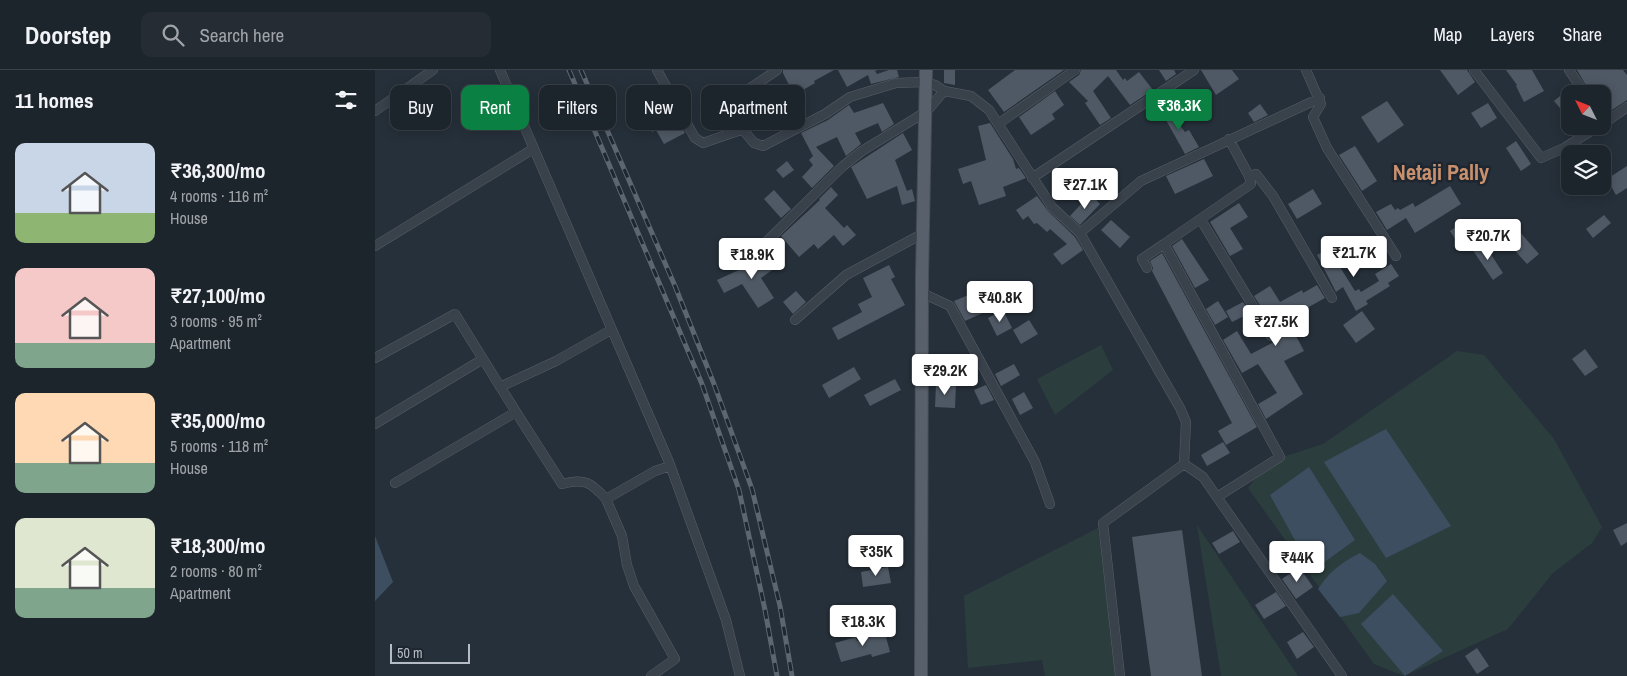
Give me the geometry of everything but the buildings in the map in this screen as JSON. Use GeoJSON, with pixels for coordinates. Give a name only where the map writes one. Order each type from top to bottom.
{"type":"FeatureCollection","features":[{"type":"Feature","properties":{"kind":"main road"},"geometry":{"type":"LineString","coordinates":[[921,676],[922,234],[927,111],[926,76]]}},
{"type":"Feature","properties":{"kind":"street"},"geometry":{"type":"LineString","coordinates":[[375,111],[433,70]]}},
{"type":"Feature","properties":{"kind":"street"},"geometry":{"type":"LineString","coordinates":[[500,70],[670,466],[726,620],[740,676]]}},
{"type":"Feature","properties":{"kind":"street"},"geometry":{"type":"LineString","coordinates":[[657,70],[699,142],[713,141],[738,131],[744,131],[754,144],[763,146],[825,114],[850,97],[926,76],[944,91],[971,96],[989,110],[1052,207],[1080,233],[1180,408],[1186,422],[1184,464]]}},
{"type":"Feature","properties":{"kind":"street"},"geometry":{"type":"LineString","coordinates":[[755,85],[777,70]]}},
{"type":"Feature","properties":{"kind":"street"},"geometry":{"type":"LineString","coordinates":[[998,124],[1075,70]]}},
{"type":"Feature","properties":{"kind":"street"},"geometry":{"type":"LineString","coordinates":[[1032,178],[1194,70]]}},
{"type":"Feature","properties":{"kind":"street"},"geometry":{"type":"LineString","coordinates":[[1306,70],[1320,98],[1321,104],[1313,117],[1327,148],[1396,256]]}},
{"type":"Feature","properties":{"kind":"street"},"geometry":{"type":"LineString","coordinates":[[1474,70],[1541,158],[1564,148],[1585,135]]}},
{"type":"Feature","properties":{"kind":"street"},"geometry":{"type":"LineString","coordinates":[[1569,70],[1579,85]]}},
{"type":"Feature","properties":{"kind":"street"},"geometry":{"type":"LineString","coordinates":[[750,258],[843,166],[862,151],[927,111],[944,91]]}},
{"type":"Feature","properties":{"kind":"street"},"geometry":{"type":"LineString","coordinates":[[1080,233],[1141,181],[1320,98]]}},
{"type":"Feature","properties":{"kind":"street"},"geometry":{"type":"LineString","coordinates":[[1611,117],[1627,107]]}},
{"type":"Feature","properties":{"kind":"street"},"geometry":{"type":"LineString","coordinates":[[1147,268],[1141,259],[1201,220],[1251,184],[1249,176],[1229,139]]}},
{"type":"Feature","properties":{"kind":"street"},"geometry":{"type":"LineString","coordinates":[[375,246],[533,149]]}},
{"type":"Feature","properties":{"kind":"street"},"geometry":{"type":"LineString","coordinates":[[1249,176],[1256,174],[1273,196],[1332,298]]}},
{"type":"Feature","properties":{"kind":"street"},"geometry":{"type":"LineString","coordinates":[[1201,220],[1271,336]]}},
{"type":"Feature","properties":{"kind":"street"},"geometry":{"type":"LineString","coordinates":[[795,320],[846,275],[922,234]]}},
{"type":"Feature","properties":{"kind":"street"},"geometry":{"type":"LineString","coordinates":[[1164,244],[1280,457],[1217,497]]}},
{"type":"Feature","properties":{"kind":"street"},"geometry":{"type":"LineString","coordinates":[[922,293],[950,306],[1035,462],[1050,504]]}},
{"type":"Feature","properties":{"kind":"street"},"geometry":{"type":"LineString","coordinates":[[375,358],[455,314],[562,484],[575,480],[586,482],[597,488],[606,499],[622,536],[627,565],[634,586],[675,659],[651,676]]}},
{"type":"Feature","properties":{"kind":"street"},"geometry":{"type":"LineString","coordinates":[[500,387],[555,361],[611,330]]}},
{"type":"Feature","properties":{"kind":"street"},"geometry":{"type":"LineString","coordinates":[[375,424],[483,359]]}},
{"type":"Feature","properties":{"kind":"street"},"geometry":{"type":"LineString","coordinates":[[395,483],[515,412]]}},
{"type":"Feature","properties":{"kind":"street"},"geometry":{"type":"LineString","coordinates":[[1184,464],[1203,478],[1342,676]]}},
{"type":"Feature","properties":{"kind":"street"},"geometry":{"type":"LineString","coordinates":[[1120,676],[1103,522],[1184,464]]}},
{"type":"Feature","properties":{"kind":"street"},"geometry":{"type":"LineString","coordinates":[[606,499],[640,479],[670,466]]}},
{"type":"Feature","properties":{"kind":"green space"},"geometry":{"type":"Polygon","coordinates":[[[1101,345],[1113,370],[1055,415],[1037,379],[1101,345]]]}},
{"type":"Feature","properties":{"kind":"green space"},"geometry":{"type":"Polygon","coordinates":[[[1457,351],[1484,355],[1554,439],[1602,527],[1592,543],[1553,573],[1508,629],[1404,676],[1374,664],[1248,488],[1268,462],[1323,444],[1457,351]]]}},
{"type":"Feature","properties":{"kind":"green space"},"geometry":{"type":"Polygon","coordinates":[[[1197,525],[1298,676],[1221,676],[1197,525]]]}},
{"type":"Feature","properties":{"kind":"green space"},"geometry":{"type":"Polygon","coordinates":[[[1098,528],[1116,676],[1045,676],[1042,660],[968,668],[964,596],[1098,528]]]}},
{"type":"Feature","properties":{"kind":"water"},"geometry":{"type":"Polygon","coordinates":[[[1386,429],[1451,526],[1386,558],[1324,462],[1386,429]]]}},
{"type":"Feature","properties":{"kind":"water"},"geometry":{"type":"Polygon","coordinates":[[[1309,467],[1355,540],[1312,571],[1270,495],[1309,467]]]}},
{"type":"Feature","properties":{"kind":"water"},"geometry":{"type":"Polygon","coordinates":[[[375,536],[393,582],[375,601],[375,536]]]}},
{"type":"Feature","properties":{"kind":"water"},"geometry":{"type":"Polygon","coordinates":[[[1360,553],[1375,564],[1387,581],[1359,613],[1340,617],[1318,589],[1336,568],[1360,553]]]}},
{"type":"Feature","properties":{"kind":"water"},"geometry":{"type":"Polygon","coordinates":[[[1393,594],[1443,651],[1405,676],[1361,624],[1393,594]]]}},
{"type":"Feature","properties":{"kind":"railway"},"geometry":{"type":"LineString","coordinates":[[569,70],[702,384],[739,490],[777,676]]}},
{"type":"Feature","properties":{"kind":"railway"},"geometry":{"type":"LineString","coordinates":[[581,70],[675,286],[714,384],[752,489],[780,606],[792,676]]}},
{"type":"Feature","properties":{"kind":"district","name":"Netaji Pally"},"geometry":{"type":"Point","coordinates":[1441,172]}}]}
